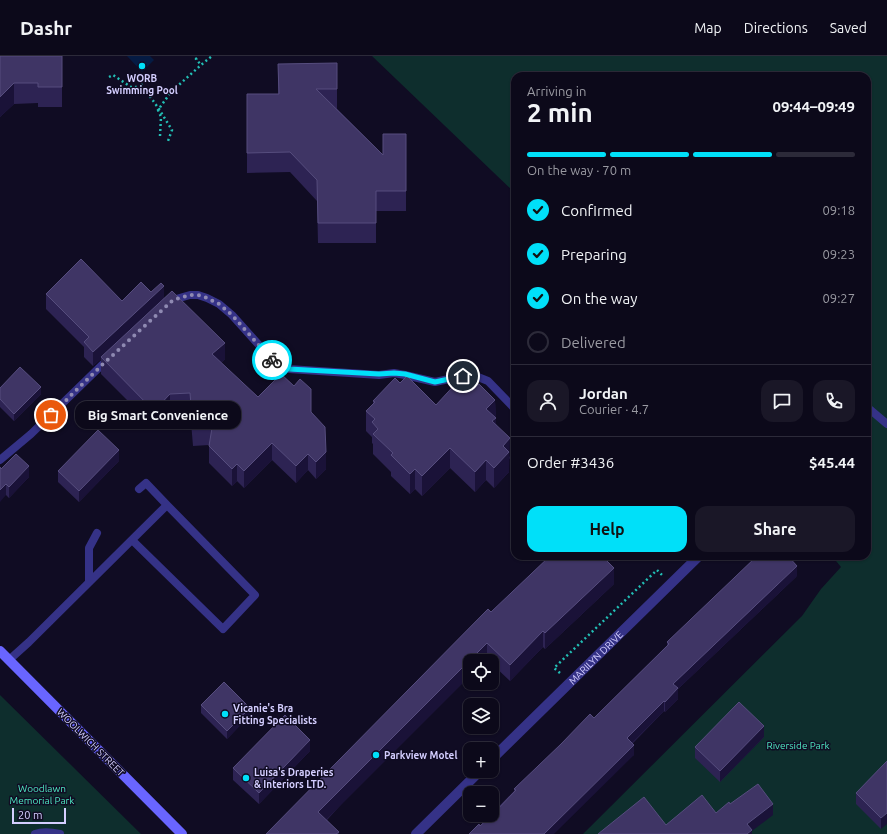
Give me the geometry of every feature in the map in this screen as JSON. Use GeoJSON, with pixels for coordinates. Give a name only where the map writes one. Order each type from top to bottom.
{"type":"FeatureCollection","features":[{"type":"Feature","properties":{"kind":"main road","name":"WOOLWICH STREET"},"geometry":{"type":"LineString","coordinates":[[0,651],[182,834]]}},
{"type":"Feature","properties":{"kind":"street","name":"MARILYN DRIVE"},"geometry":{"type":"LineString","coordinates":[[499,752],[670,584],[691,560]]}},
{"type":"Feature","properties":{"kind":"street"},"geometry":{"type":"LineString","coordinates":[[416,834],[473,778]]}},
{"type":"Feature","properties":{"kind":"lane"},"geometry":{"type":"LineString","coordinates":[[163,309],[173,300],[190,295],[198,295],[207,298],[219,304],[232,315],[275,363],[289,369],[379,374],[394,373],[405,374],[435,382],[463,376],[473,376],[488,381],[511,405]]}},
{"type":"Feature","properties":{"kind":"lane"},"geometry":{"type":"LineString","coordinates":[[0,460],[30,434],[113,355]]}},
{"type":"Feature","properties":{"kind":"lane"},"geometry":{"type":"LineString","coordinates":[[504,389],[511,402]]}},
{"type":"Feature","properties":{"kind":"lane"},"geometry":{"type":"LineString","coordinates":[[871,410],[887,424]]}},
{"type":"Feature","properties":{"kind":"lane"},"geometry":{"type":"LineString","coordinates":[[132,540],[223,629],[255,595],[146,482],[139,490]]}},
{"type":"Feature","properties":{"kind":"lane"},"geometry":{"type":"LineString","coordinates":[[9,660],[167,505]]}},
{"type":"Feature","properties":{"kind":"lane"},"geometry":{"type":"LineString","coordinates":[[89,582],[89,548],[96,533]]}},
{"type":"Feature","properties":{"kind":"lane"},"geometry":{"type":"LineString","coordinates":[[36,834],[40,832],[60,834]]}},
{"type":"Feature","properties":{"kind":"path"},"geometry":{"type":"LineString","coordinates":[[160,136],[161,118],[158,110],[171,92],[201,64],[212,56]]}},
{"type":"Feature","properties":{"kind":"path"},"geometry":{"type":"LineString","coordinates":[[197,58],[196,59],[201,64]]}},
{"type":"Feature","properties":{"kind":"path"},"geometry":{"type":"LineString","coordinates":[[109,77],[113,75],[132,87],[143,87]]}},
{"type":"Feature","properties":{"kind":"path"},"geometry":{"type":"LineString","coordinates":[[141,84],[172,130],[168,141]]}},
{"type":"Feature","properties":{"kind":"path"},"geometry":{"type":"LineString","coordinates":[[570,682],[554,668],[657,570],[670,584]]}},
{"type":"Feature","properties":{"kind":"green space","name":"Riverside Park"},"geometry":{"type":"Polygon","coordinates":[[[372,56],[887,56],[887,834],[583,834],[802,616],[821,589],[841,567],[835,560],[871,560],[871,72],[511,72],[511,189],[372,56]]]}},
{"type":"Feature","properties":{"kind":"green space","name":"Woodlawn Memorial Park"},"geometry":{"type":"Polygon","coordinates":[[[0,695],[141,834],[0,834],[0,695]]]}},
{"type":"Feature","properties":{"kind":"water","name":"WORB Swimming Pool"},"geometry":{"type":"Polygon","coordinates":[[[127,56],[150,56],[154,60],[142,72],[127,56]]]}},
{"type":"Feature","properties":{"kind":"building"},"geometry":{"type":"Polygon","coordinates":[[[0,56],[62,56],[62,87],[38,87],[38,83],[14,83],[0,97],[0,56]]]}},
{"type":"Feature","properties":{"kind":"building"},"geometry":{"type":"Polygon","coordinates":[[[337,63],[337,89],[316,89],[383,155],[383,134],[406,134],[406,191],[376,191],[376,223],[318,223],[317,180],[290,152],[247,153],[247,94],[279,94],[278,64],[337,63]]]}},
{"type":"Feature","properties":{"kind":"building"},"geometry":{"type":"Polygon","coordinates":[[[81,259],[122,301],[141,282],[151,292],[161,283],[164,286],[93,352],[84,342],[89,337],[46,294],[81,259]]]}},
{"type":"Feature","properties":{"kind":"building"},"geometry":{"type":"Polygon","coordinates":[[[172,291],[225,343],[212,354],[258,397],[281,374],[294,386],[300,379],[311,389],[311,412],[325,427],[326,452],[316,462],[308,454],[296,466],[272,443],[244,471],[237,464],[232,469],[209,446],[212,428],[193,429],[190,393],[170,394],[154,411],[101,357],[172,291]]]}},
{"type":"Feature","properties":{"kind":"building"},"geometry":{"type":"Polygon","coordinates":[[[20,367],[41,387],[14,414],[0,399],[0,388],[20,367]]]}},
{"type":"Feature","properties":{"kind":"building"},"geometry":{"type":"Polygon","coordinates":[[[407,376],[436,405],[460,379],[472,391],[479,384],[495,400],[486,409],[496,418],[492,421],[510,438],[503,446],[509,452],[494,468],[486,460],[475,472],[450,448],[422,476],[415,469],[410,474],[391,455],[393,453],[373,434],[378,429],[372,422],[375,419],[366,411],[375,402],[373,401],[395,378],[400,383],[407,376]]]}},
{"type":"Feature","properties":{"kind":"building"},"geometry":{"type":"Polygon","coordinates":[[[98,430],[119,450],[79,491],[58,471],[98,430]]]}},
{"type":"Feature","properties":{"kind":"building"},"geometry":{"type":"Polygon","coordinates":[[[16,454],[29,466],[9,487],[6,484],[0,490],[0,467],[1,469],[16,454]]]}},
{"type":"Feature","properties":{"kind":"building"},"geometry":{"type":"Polygon","coordinates":[[[546,560],[606,560],[614,568],[545,633],[543,631],[510,665],[487,643],[476,654],[463,654],[463,667],[318,812],[339,832],[336,834],[266,834],[488,609],[491,612],[546,560]]]}},
{"type":"Feature","properties":{"kind":"building"},"geometry":{"type":"Polygon","coordinates":[[[753,560],[792,560],[797,566],[673,684],[678,688],[627,738],[634,745],[544,834],[469,834],[479,824],[480,826],[484,822],[499,822],[499,808],[516,790],[514,789],[590,714],[594,718],[669,644],[667,642],[753,560]]]}},
{"type":"Feature","properties":{"kind":"building","name":"Vicanie's Bra Fitting Specialists"},"geometry":{"type":"Polygon","coordinates":[[[224,682],[250,708],[227,731],[201,705],[224,682]]]}},
{"type":"Feature","properties":{"kind":"building"},"geometry":{"type":"Polygon","coordinates":[[[739,702],[764,726],[720,771],[695,747],[739,702]]]}},
{"type":"Feature","properties":{"kind":"building"},"geometry":{"type":"Polygon","coordinates":[[[285,715],[310,740],[259,793],[233,768],[285,715]]]}},
{"type":"Feature","properties":{"kind":"building"},"geometry":{"type":"Polygon","coordinates":[[[887,761],[887,813],[881,818],[856,793],[887,761]]]}},
{"type":"Feature","properties":{"kind":"building"},"geometry":{"type":"Polygon","coordinates":[[[758,784],[773,804],[747,824],[752,830],[747,834],[598,834],[644,797],[666,825],[702,795],[716,813],[729,802],[730,804],[758,784]]]}},
{"type":"Feature","properties":{"kind":"way so far"},"geometry":{"type":"LineString","coordinates":[[51,415],[102,365],[173,300],[190,295],[198,295],[219,304],[232,315],[272,360]]}},
{"type":"Feature","properties":{"kind":"place","name":"WORB Swimming Pool"},"geometry":{"type":"Point","coordinates":[142,66]}},
{"type":"Feature","properties":{"kind":"place","name":"Big Smart Convenience"},"geometry":{"type":"Point","coordinates":[51,415]}},
{"type":"Feature","properties":{"kind":"place","name":"Vicanie's Bra Fitting Specialists"},"geometry":{"type":"Point","coordinates":[225,714]}},
{"type":"Feature","properties":{"kind":"place","name":"Parkview Motel"},"geometry":{"type":"Point","coordinates":[376,755]}},
{"type":"Feature","properties":{"kind":"place","name":"Luisa's Draperies & Interiors LTD."},"geometry":{"type":"Point","coordinates":[246,778]}},
{"type":"Feature","properties":{"kind":"route"},"geometry":{"type":"LineString","coordinates":[[272,360],[275,363],[289,369],[379,374],[394,373],[405,374],[435,382],[463,376]]}}]}
